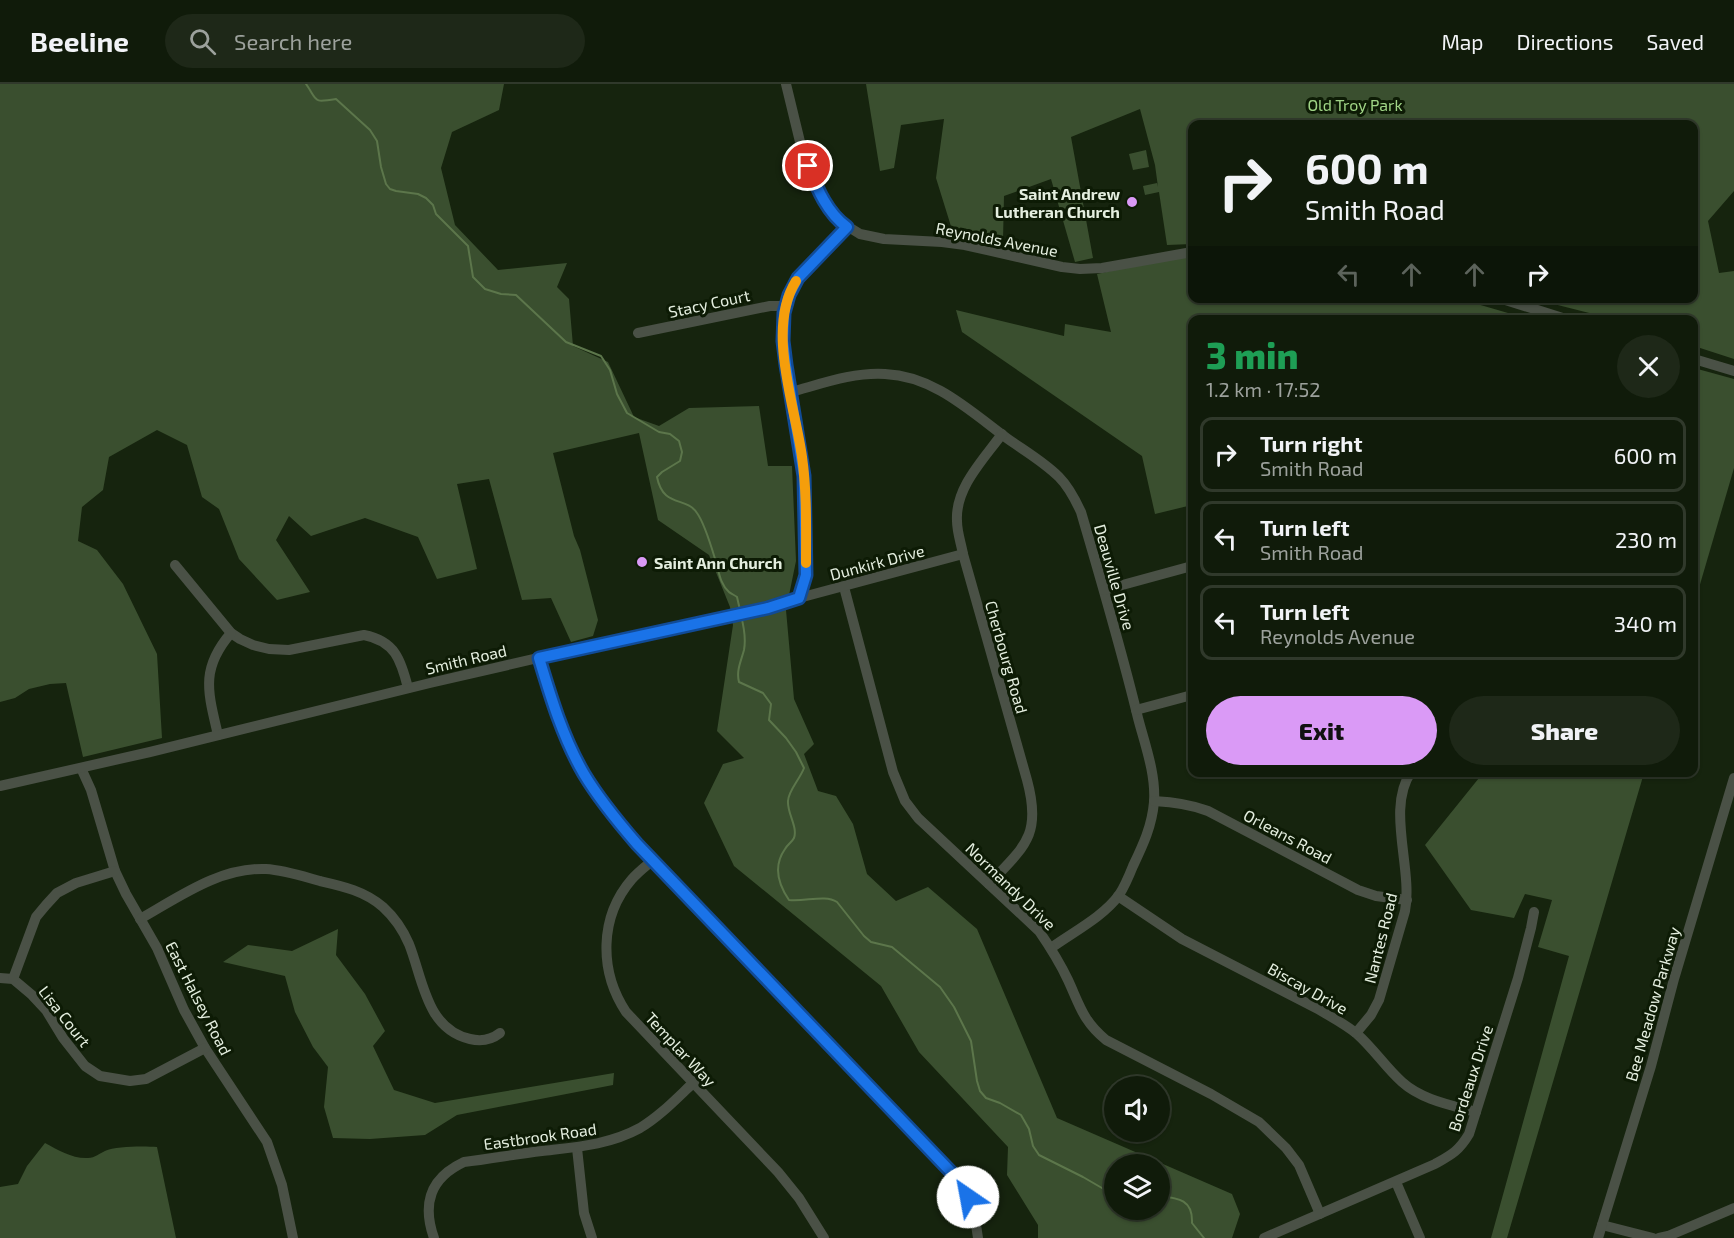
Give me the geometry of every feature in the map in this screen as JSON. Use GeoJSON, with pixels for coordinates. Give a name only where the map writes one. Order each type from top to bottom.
{"type":"FeatureCollection","features":[{"type":"Feature","properties":{"kind":"street","name":"Reynolds Avenue"},"geometry":{"type":"LineString","coordinates":[[786,84],[802,150],[814,181],[832,213],[839,221],[860,234],[965,245],[1071,268],[1102,268],[1188,253]]}},
{"type":"Feature","properties":{"kind":"street"},"geometry":{"type":"LineString","coordinates":[[799,598],[806,575],[804,476],[783,341],[783,323],[792,287],[798,278],[847,227]]}},
{"type":"Feature","properties":{"kind":"street"},"geometry":{"type":"LineString","coordinates":[[1515,303],[1553,315]]}},
{"type":"Feature","properties":{"kind":"street","name":"Stacy Court"},"geometry":{"type":"LineString","coordinates":[[638,333],[770,306],[786,306]]}},
{"type":"Feature","properties":{"kind":"street"},"geometry":{"type":"LineString","coordinates":[[1698,360],[1734,371]]}},
{"type":"Feature","properties":{"kind":"street","name":"Deauville Drive"},"geometry":{"type":"LineString","coordinates":[[791,392],[854,376],[884,374],[927,384],[956,399],[1053,472],[1070,490],[1081,512],[1136,710],[1153,778],[1154,801],[1146,840],[1118,896],[1096,917],[1051,948]]}},
{"type":"Feature","properties":{"kind":"street","name":"Cherbourg Road"},"geometry":{"type":"LineString","coordinates":[[989,884],[1024,847],[1032,827],[1032,806],[963,554],[957,519],[960,496],[965,486],[1002,434]]}},
{"type":"Feature","properties":{"kind":"street","name":"Dunkirk Drive"},"geometry":{"type":"LineString","coordinates":[[799,598],[963,554]]}},
{"type":"Feature","properties":{"kind":"street"},"geometry":{"type":"LineString","coordinates":[[175,565],[231,633],[240,639],[269,649],[289,651],[364,635],[374,637],[386,642],[394,651],[402,666],[408,688]]}},
{"type":"Feature","properties":{"kind":"street"},"geometry":{"type":"LineString","coordinates":[[1104,590],[1188,567]]}},
{"type":"Feature","properties":{"kind":"street","name":"Normandy Drive"},"geometry":{"type":"LineString","coordinates":[[844,586],[893,772],[900,791],[911,810],[1028,919],[1051,948],[1068,979],[1083,1016],[1093,1029],[1106,1040],[1211,1094],[1259,1122],[1286,1148],[1299,1165],[1320,1214]]}},
{"type":"Feature","properties":{"kind":"street","name":"Smith Road"},"geometry":{"type":"LineString","coordinates":[[0,786],[408,688],[768,608],[799,598]]}},
{"type":"Feature","properties":{"kind":"street"},"geometry":{"type":"LineString","coordinates":[[218,735],[208,681],[212,662],[222,643],[231,633]]}},
{"type":"Feature","properties":{"kind":"street"},"geometry":{"type":"LineString","coordinates":[[539,658],[562,727],[584,773],[615,819],[952,1173],[968,1197],[978,1238]]}},
{"type":"Feature","properties":{"kind":"street"},"geometry":{"type":"LineString","coordinates":[[1136,710],[1188,696]]}},
{"type":"Feature","properties":{"kind":"street","name":"East Halsey Road"},"geometry":{"type":"LineString","coordinates":[[81,768],[91,790],[115,871],[157,948],[184,1010],[205,1048],[267,1142],[282,1185],[293,1238]]}},
{"type":"Feature","properties":{"kind":"street","name":"Nantes Road"},"geometry":{"type":"LineString","coordinates":[[1356,1033],[1371,1015],[1379,1000],[1407,900],[1400,814],[1401,798],[1407,777]]}},
{"type":"Feature","properties":{"kind":"street","name":"Bee Meadow Parkway"},"geometry":{"type":"LineString","coordinates":[[1598,1238],[1651,1066],[1734,778]]}},
{"type":"Feature","properties":{"kind":"street","name":"Orleans Road"},"geometry":{"type":"LineString","coordinates":[[1154,801],[1180,802],[1201,808],[1358,890],[1376,896],[1407,900]]}},
{"type":"Feature","properties":{"kind":"street","name":"Templar Way"},"geometry":{"type":"LineString","coordinates":[[653,860],[626,886],[611,915],[607,935],[608,967],[615,993],[626,1011],[778,1172],[799,1198],[824,1238]]}},
{"type":"Feature","properties":{"kind":"street"},"geometry":{"type":"LineString","coordinates":[[140,919],[212,880],[242,870],[279,871],[349,888],[381,906],[398,924],[409,945],[430,1007],[443,1024],[461,1036],[476,1041],[487,1040],[500,1033]]}},
{"type":"Feature","properties":{"kind":"street"},"geometry":{"type":"LineString","coordinates":[[0,978],[13,979],[36,917],[57,893],[76,883],[115,871]]}},
{"type":"Feature","properties":{"kind":"street","name":"Biscay Drive"},"geometry":{"type":"LineString","coordinates":[[1118,896],[1182,939],[1318,1009],[1356,1033],[1402,1083],[1418,1093],[1476,1112]]}},
{"type":"Feature","properties":{"kind":"street","name":"Bordeaux Drive"},"geometry":{"type":"LineString","coordinates":[[1264,1238],[1435,1164],[1454,1154],[1462,1146],[1469,1134],[1518,978],[1534,912]]}},
{"type":"Feature","properties":{"kind":"street","name":"Lisa Court"},"geometry":{"type":"LineString","coordinates":[[13,979],[46,1010],[63,1038],[85,1066],[100,1076],[130,1082],[146,1079],[205,1048]]}},
{"type":"Feature","properties":{"kind":"street","name":"Eastbrook Road"},"geometry":{"type":"LineString","coordinates":[[434,1238],[428,1216],[429,1200],[438,1182],[450,1170],[464,1162],[577,1148],[611,1140],[640,1127],[670,1105],[693,1083]]}},
{"type":"Feature","properties":{"kind":"street"},"geometry":{"type":"LineString","coordinates":[[577,1148],[584,1213],[592,1238]]}},
{"type":"Feature","properties":{"kind":"street"},"geometry":{"type":"LineString","coordinates":[[1396,1182],[1420,1238]]}},
{"type":"Feature","properties":{"kind":"street"},"geometry":{"type":"LineString","coordinates":[[1659,1238],[1734,1208]]}},
{"type":"Feature","properties":{"kind":"street"},"geometry":{"type":"LineString","coordinates":[[1602,1225],[1653,1238]]}},
{"type":"Feature","properties":{"kind":"green space"},"geometry":{"type":"Polygon","coordinates":[[[0,84],[504,84],[499,110],[452,132],[441,168],[455,225],[498,270],[567,263],[557,287],[569,299],[573,346],[608,362],[634,417],[659,426],[689,408],[759,406],[768,466],[792,466],[796,561],[786,610],[794,699],[814,744],[804,754],[818,791],[836,796],[853,824],[867,874],[896,901],[928,887],[977,929],[1057,1118],[1104,1138],[1104,1142],[1112,1142],[1140,1154],[1104,1154],[1104,1220],[1170,1220],[1170,1167],[1232,1194],[1240,1214],[1232,1238],[1038,1238],[1038,1225],[1007,1175],[1008,1147],[919,1052],[881,986],[734,866],[704,803],[723,764],[744,758],[717,731],[733,625],[730,607],[709,555],[658,520],[639,433],[553,453],[598,620],[593,636],[571,642],[551,598],[522,600],[489,479],[457,484],[477,569],[437,579],[418,537],[365,518],[311,536],[289,516],[276,540],[310,592],[277,600],[239,559],[219,509],[202,497],[187,445],[157,430],[109,457],[103,490],[82,507],[78,541],[97,550],[123,584],[157,654],[162,738],[83,757],[66,683],[29,689],[15,698],[0,702],[0,84]]]}},
{"type":"Feature","properties":{"kind":"green space","name":"Old Troy Park"},"geometry":{"type":"Polygon","coordinates":[[[866,84],[1734,84],[1734,191],[1708,221],[1719,273],[1734,271],[1734,359],[1698,347],[1698,315],[1597,315],[1550,303],[1698,303],[1698,120],[1188,120],[1188,244],[1167,245],[1159,192],[1145,195],[1143,186],[1157,183],[1158,187],[1155,165],[1140,109],[1071,137],[1093,258],[1075,262],[1051,179],[1004,196],[1003,240],[954,236],[936,178],[944,119],[901,125],[894,168],[880,171],[866,84]]]}},
{"type":"Feature","properties":{"kind":"green space"},"geometry":{"type":"Polygon","coordinates":[[[1146,150],[1149,167],[1133,170],[1129,154],[1146,150]]]}},
{"type":"Feature","properties":{"kind":"green space"},"geometry":{"type":"Polygon","coordinates":[[[1188,256],[1188,303],[1474,303],[1515,315],[1188,315],[1188,506],[1155,514],[1142,456],[962,332],[956,310],[1064,336],[1065,324],[1111,332],[1097,274],[1188,256]]]}},
{"type":"Feature","properties":{"kind":"green space"},"geometry":{"type":"Polygon","coordinates":[[[1698,369],[1734,379],[1734,468],[1698,591],[1698,369]]]}},
{"type":"Feature","properties":{"kind":"green space"},"geometry":{"type":"Polygon","coordinates":[[[1480,777],[1643,777],[1507,1238],[1491,1238],[1569,956],[1538,947],[1552,900],[1525,894],[1514,918],[1471,910],[1425,845],[1480,777]]]}},
{"type":"Feature","properties":{"kind":"green space"},"geometry":{"type":"Polygon","coordinates":[[[338,929],[336,955],[365,994],[385,1031],[373,1046],[394,1090],[435,1103],[614,1073],[613,1085],[457,1115],[425,1135],[370,1139],[333,1138],[324,1107],[328,1067],[313,1047],[295,1012],[285,976],[223,962],[248,945],[292,951],[338,929]]]}},
{"type":"Feature","properties":{"kind":"green space"},"geometry":{"type":"Polygon","coordinates":[[[45,1143],[66,1154],[82,1158],[93,1157],[116,1148],[157,1147],[176,1238],[0,1238],[0,1187],[18,1184],[27,1166],[45,1143]]]}},
{"type":"Feature","properties":{"kind":"waterway"},"geometry":{"type":"LineString","coordinates":[[306,84],[316,99],[323,101],[336,99],[370,130],[377,141],[386,184],[390,189],[396,191],[418,194],[433,205],[436,214],[468,246],[473,277],[485,289],[501,294],[516,295],[566,342],[601,356],[610,370],[617,394],[627,413],[659,432],[670,434],[679,441],[682,452],[680,461],[657,477],[660,487],[669,498],[687,505],[697,513],[703,523],[722,582],[726,589],[737,597],[740,610]]}},
{"type":"Feature","properties":{"kind":"waterway"},"geometry":{"type":"LineString","coordinates":[[741,616],[745,642],[738,670],[739,682],[763,693],[771,704],[769,720],[786,738],[804,768],[789,797],[788,806],[795,829],[794,838],[781,855],[778,868],[782,888],[789,900],[821,898],[837,902],[871,942],[892,947],[940,987],[954,1007],[971,1041],[980,1091],[986,1098],[1021,1115],[1039,1155],[1104,1189]]}},
{"type":"Feature","properties":{"kind":"waterway"},"geometry":{"type":"LineString","coordinates":[[1170,1198],[1179,1199],[1187,1205],[1192,1215],[1192,1223],[1204,1238]]}},
{"type":"Feature","properties":{"kind":"slow traffic"},"geometry":{"type":"LineString","coordinates":[[796,281],[784,313],[783,341],[802,455],[806,563]]}},
{"type":"Feature","properties":{"kind":"place","name":"Saint Andrew Lutheran Church"},"geometry":{"type":"Point","coordinates":[1132,202]}},
{"type":"Feature","properties":{"kind":"place","name":"Saint Ann Church"},"geometry":{"type":"Point","coordinates":[642,562]}},
{"type":"Feature","properties":{"kind":"route"},"geometry":{"type":"LineString","coordinates":[[808,166],[830,210],[847,227],[798,278],[792,287],[784,313],[783,341],[804,476],[806,575],[799,598],[768,608],[539,658],[551,697],[574,754],[599,798],[615,819],[952,1173],[968,1197]]}}]}
